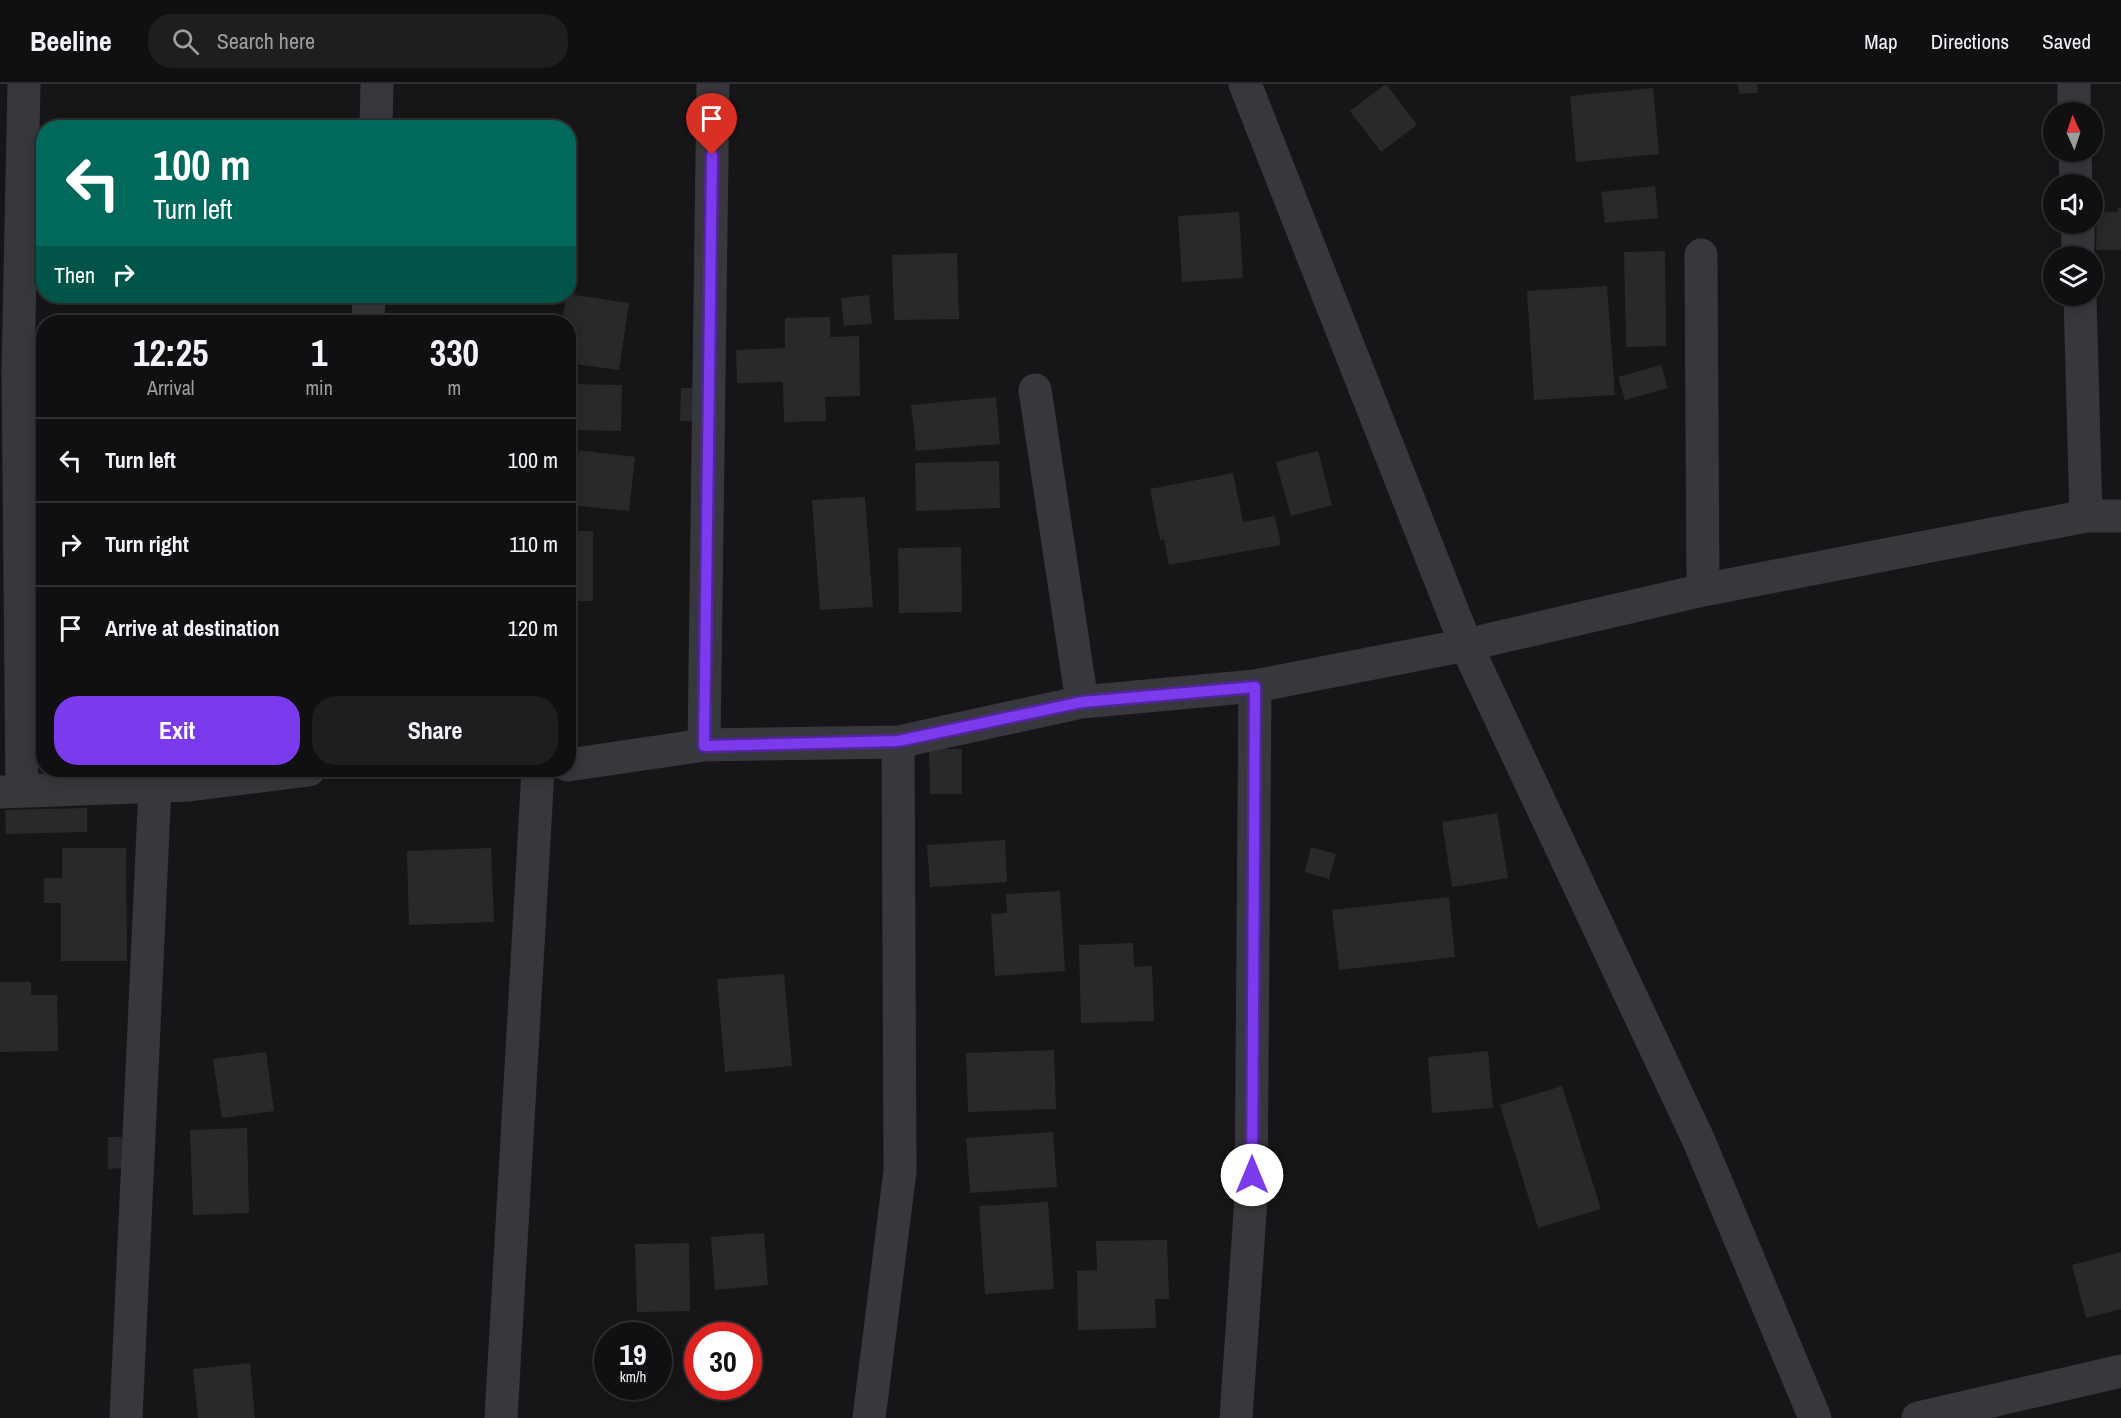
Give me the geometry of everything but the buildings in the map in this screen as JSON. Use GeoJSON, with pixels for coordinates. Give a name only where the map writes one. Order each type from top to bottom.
{"type":"FeatureCollection","features":[{"type":"Feature","properties":{"kind":"street"},"geometry":{"type":"LineString","coordinates":[[24,84],[11,792],[189,785],[253,777]]}},
{"type":"Feature","properties":{"kind":"street"},"geometry":{"type":"LineString","coordinates":[[376,120],[377,84]]}},
{"type":"Feature","properties":{"kind":"street"},"geometry":{"type":"LineString","coordinates":[[704,746],[713,84]]}},
{"type":"Feature","properties":{"kind":"street"},"geometry":{"type":"LineString","coordinates":[[1245,84],[1466,645],[1699,1141],[1815,1418]]}},
{"type":"Feature","properties":{"kind":"street"},"geometry":{"type":"LineString","coordinates":[[2073,84],[2074,102]]}},
{"type":"Feature","properties":{"kind":"street"},"geometry":{"type":"LineString","coordinates":[[1701,255],[1703,590]]}},
{"type":"Feature","properties":{"kind":"street"},"geometry":{"type":"LineString","coordinates":[[2080,306],[2086,516]]}},
{"type":"Feature","properties":{"kind":"street"},"geometry":{"type":"LineString","coordinates":[[1035,390],[1082,702]]}},
{"type":"Feature","properties":{"kind":"street"},"geometry":{"type":"LineString","coordinates":[[576,764],[704,746],[898,741],[1082,702],[1255,687],[1466,645],[1703,590],[2086,516],[2121,516]]}},
{"type":"Feature","properties":{"kind":"street"},"geometry":{"type":"LineString","coordinates":[[1236,1418],[1251,1198],[1255,687]]}},
{"type":"Feature","properties":{"kind":"street"},"geometry":{"type":"LineString","coordinates":[[869,1418],[900,1171],[898,741]]}},
{"type":"Feature","properties":{"kind":"street"},"geometry":{"type":"LineString","coordinates":[[501,1418],[538,777]]}},
{"type":"Feature","properties":{"kind":"street"},"geometry":{"type":"LineString","coordinates":[[126,1418],[155,787]]}},
{"type":"Feature","properties":{"kind":"street"},"geometry":{"type":"LineString","coordinates":[[1918,1418],[2121,1371]]}},
{"type":"Feature","properties":{"kind":"route"},"geometry":{"type":"LineString","coordinates":[[712,155],[704,746],[898,741],[1082,702],[1255,687],[1252,1175]]}}]}
